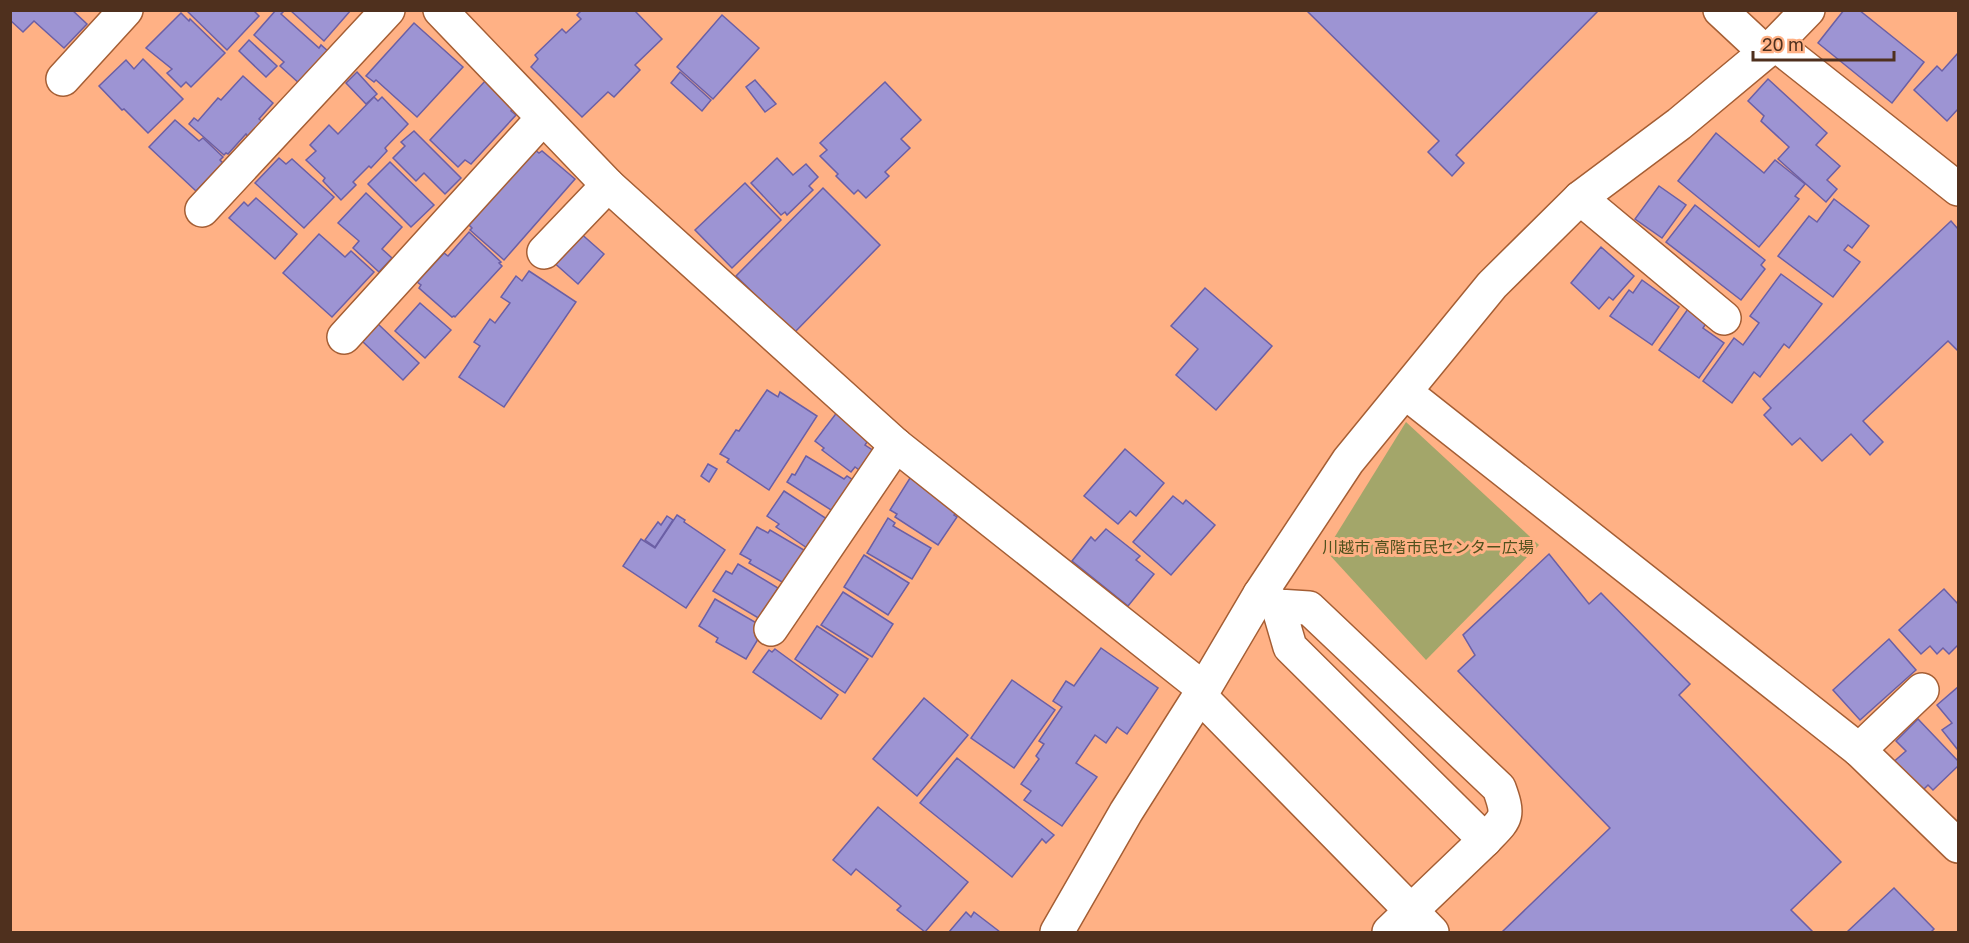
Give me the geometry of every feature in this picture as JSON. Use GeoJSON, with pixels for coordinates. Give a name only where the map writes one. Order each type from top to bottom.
{"type":"FeatureCollection","features":[{"type":"Feature","properties":{"kind":"street"},"geometry":{"type":"LineString","coordinates":[[63,79],[126,10]]}},
{"type":"Feature","properties":{"kind":"street"},"geometry":{"type":"LineString","coordinates":[[202,210],[388,10]]}},
{"type":"Feature","properties":{"kind":"street"},"geometry":{"type":"LineString","coordinates":[[440,10],[608,185],[896,445],[1202,692],[1410,925],[1504,820],[1505,806],[1499,788],[1309,609],[1269,600]]}},
{"type":"Feature","properties":{"kind":"street"},"geometry":{"type":"LineString","coordinates":[[1720,10],[1959,189]]}},
{"type":"Feature","properties":{"kind":"street"},"geometry":{"type":"LineString","coordinates":[[1057,933],[1126,812],[1202,692],[1269,600],[1348,461],[1492,285],[1580,198],[1679,124],[1770,48],[1808,10]]}},
{"type":"Feature","properties":{"kind":"street"},"geometry":{"type":"LineString","coordinates":[[344,337],[543,118]]}},
{"type":"Feature","properties":{"kind":"street"},"geometry":{"type":"LineString","coordinates":[[544,252],[608,185]]}},
{"type":"Feature","properties":{"kind":"street"},"geometry":{"type":"LineString","coordinates":[[1580,198],[1724,318]]}},
{"type":"Feature","properties":{"kind":"street"},"geometry":{"type":"LineString","coordinates":[[1405,392],[1859,750],[1959,846]]}},
{"type":"Feature","properties":{"kind":"street"},"geometry":{"type":"LineString","coordinates":[[771,628],[896,445]]}},
{"type":"Feature","properties":{"kind":"street"},"geometry":{"type":"LineString","coordinates":[[1269,600],[1290,647],[1485,840]]}},
{"type":"Feature","properties":{"kind":"street"},"geometry":{"type":"LineString","coordinates":[[1859,750],[1922,690]]}},
{"type":"Feature","properties":{"kind":"green space","name":"川越市 高階市民センター広場"},"geometry":{"type":"Polygon","coordinates":[[[1406,422],[1539,545],[1426,660],[1326,551],[1406,422]]]}},
{"type":"Feature","properties":{"kind":"building"},"geometry":{"type":"Polygon","coordinates":[[[10,10],[72,10],[87,24],[64,48],[34,21],[23,32],[10,20],[10,10]]]}},
{"type":"Feature","properties":{"kind":"building"},"geometry":{"type":"Polygon","coordinates":[[[253,10],[259,16],[227,50],[187,11],[253,10]]]}},
{"type":"Feature","properties":{"kind":"building"},"geometry":{"type":"Polygon","coordinates":[[[276,10],[282,10],[281,14],[319,48],[321,45],[329,52],[300,84],[280,66],[284,62],[254,35],[276,10]]]}},
{"type":"Feature","properties":{"kind":"building"},"geometry":{"type":"Polygon","coordinates":[[[290,10],[351,10],[324,41],[290,10]]]}},
{"type":"Feature","properties":{"kind":"building"},"geometry":{"type":"Polygon","coordinates":[[[582,10],[634,10],[662,39],[635,65],[640,70],[614,97],[608,92],[582,117],[531,67],[538,59],[535,55],[562,29],[566,33],[581,19],[577,15],[582,10]]]}},
{"type":"Feature","properties":{"kind":"building"},"geometry":{"type":"Polygon","coordinates":[[[1306,10],[1599,10],[1456,155],[1464,163],[1452,176],[1428,152],[1439,141],[1306,10]]]}},
{"type":"Feature","properties":{"kind":"building"},"geometry":{"type":"Polygon","coordinates":[[[1844,10],[1859,10],[1924,62],[1892,103],[1818,43],[1844,10]]]}},
{"type":"Feature","properties":{"kind":"building"},"geometry":{"type":"Polygon","coordinates":[[[181,13],[225,53],[191,87],[186,82],[181,87],[167,73],[172,69],[146,48],[181,13]]]}},
{"type":"Feature","properties":{"kind":"building"},"geometry":{"type":"Polygon","coordinates":[[[722,15],[759,48],[713,99],[677,67],[722,15]]]}},
{"type":"Feature","properties":{"kind":"building"},"geometry":{"type":"Polygon","coordinates":[[[414,23],[463,67],[417,117],[376,80],[374,82],[366,76],[414,23]]]}},
{"type":"Feature","properties":{"kind":"building"},"geometry":{"type":"Polygon","coordinates":[[[249,40],[277,66],[266,77],[239,51],[249,40]]]}},
{"type":"Feature","properties":{"kind":"building"},"geometry":{"type":"Polygon","coordinates":[[[1958,53],[1958,109],[1947,121],[1914,90],[1937,66],[1942,71],[1958,53]]]}},
{"type":"Feature","properties":{"kind":"building"},"geometry":{"type":"Polygon","coordinates":[[[143,59],[183,99],[148,133],[99,86],[126,60],[134,69],[143,59]]]}},
{"type":"Feature","properties":{"kind":"building"},"geometry":{"type":"Polygon","coordinates":[[[357,72],[377,94],[366,104],[346,83],[357,72]]]}},
{"type":"Feature","properties":{"kind":"building"},"geometry":{"type":"Polygon","coordinates":[[[680,72],[711,100],[702,111],[671,83],[680,72]]]}},
{"type":"Feature","properties":{"kind":"building"},"geometry":{"type":"Polygon","coordinates":[[[243,76],[273,103],[259,119],[263,122],[249,138],[246,134],[228,154],[224,155],[189,124],[194,118],[198,121],[218,98],[221,100],[243,76]]]}},
{"type":"Feature","properties":{"kind":"building"},"geometry":{"type":"Polygon","coordinates":[[[487,79],[515,106],[511,111],[516,115],[471,164],[465,160],[458,167],[430,140],[487,79]]]}},
{"type":"Feature","properties":{"kind":"building"},"geometry":{"type":"Polygon","coordinates":[[[1768,79],[1827,133],[1816,145],[1840,166],[1827,180],[1837,189],[1826,202],[1778,159],[1789,147],[1761,121],[1764,116],[1748,101],[1768,79]]]}},
{"type":"Feature","properties":{"kind":"building"},"geometry":{"type":"Polygon","coordinates":[[[755,80],[776,104],[765,112],[746,87],[755,80]]]}},
{"type":"Feature","properties":{"kind":"building"},"geometry":{"type":"Polygon","coordinates":[[[885,82],[921,120],[901,139],[910,148],[885,172],[889,176],[866,198],[858,190],[854,194],[836,176],[838,174],[820,156],[827,150],[820,143],[885,82]]]}},
{"type":"Feature","properties":{"kind":"building"},"geometry":{"type":"Polygon","coordinates":[[[374,97],[378,101],[382,97],[408,124],[385,148],[387,151],[371,168],[369,166],[353,182],[356,185],[341,200],[323,181],[325,178],[306,160],[316,151],[310,145],[329,125],[338,134],[374,97]]]}},
{"type":"Feature","properties":{"kind":"building"},"geometry":{"type":"Polygon","coordinates":[[[175,120],[199,141],[203,138],[223,157],[220,160],[223,163],[196,191],[149,147],[175,120]]]}},
{"type":"Feature","properties":{"kind":"building"},"geometry":{"type":"Polygon","coordinates":[[[414,131],[461,178],[445,194],[424,173],[416,181],[393,158],[405,146],[401,142],[414,131]]]}},
{"type":"Feature","properties":{"kind":"building"},"geometry":{"type":"Polygon","coordinates":[[[1716,133],[1764,173],[1775,160],[1805,184],[1795,196],[1799,199],[1759,247],[1678,181],[1716,133]]]}},
{"type":"Feature","properties":{"kind":"building"},"geometry":{"type":"Polygon","coordinates":[[[535,150],[539,153],[542,151],[575,179],[504,260],[470,230],[472,228],[469,225],[535,150]]]}},
{"type":"Feature","properties":{"kind":"building"},"geometry":{"type":"Polygon","coordinates":[[[279,158],[286,164],[292,159],[334,197],[304,228],[255,183],[279,158]]]}},
{"type":"Feature","properties":{"kind":"building"},"geometry":{"type":"Polygon","coordinates":[[[777,158],[793,175],[806,164],[818,177],[809,186],[813,190],[787,215],[785,212],[781,215],[751,183],[777,158]]]}},
{"type":"Feature","properties":{"kind":"building"},"geometry":{"type":"Polygon","coordinates":[[[390,162],[434,205],[411,227],[368,184],[390,162]]]}},
{"type":"Feature","properties":{"kind":"building"},"geometry":{"type":"Polygon","coordinates":[[[745,183],[781,220],[732,268],[695,230],[745,183]]]}},
{"type":"Feature","properties":{"kind":"building"},"geometry":{"type":"Polygon","coordinates":[[[1659,186],[1686,205],[1662,238],[1635,219],[1659,186]]]}},
{"type":"Feature","properties":{"kind":"building"},"geometry":{"type":"Polygon","coordinates":[[[823,188],[880,245],[794,333],[736,276],[823,188]]]}},
{"type":"Feature","properties":{"kind":"building"},"geometry":{"type":"Polygon","coordinates":[[[366,193],[402,227],[382,249],[392,258],[379,272],[353,248],[359,241],[338,223],[366,193]]]}},
{"type":"Feature","properties":{"kind":"building"},"geometry":{"type":"Polygon","coordinates":[[[256,198],[297,234],[275,259],[229,218],[244,202],[248,206],[256,198]]]}},
{"type":"Feature","properties":{"kind":"building"},"geometry":{"type":"Polygon","coordinates":[[[1834,199],[1869,226],[1852,248],[1848,245],[1844,250],[1860,262],[1833,297],[1778,256],[1809,216],[1817,222],[1834,199]]]}},
{"type":"Feature","properties":{"kind":"building"},"geometry":{"type":"Polygon","coordinates":[[[1695,205],[1765,260],[1761,265],[1765,269],[1741,300],[1666,242],[1695,205]]]}},
{"type":"Feature","properties":{"kind":"building"},"geometry":{"type":"Polygon","coordinates":[[[1951,221],[1958,229],[1958,351],[1948,341],[1863,421],[1883,442],[1870,455],[1851,434],[1822,461],[1800,438],[1792,445],[1764,415],[1771,408],[1763,399],[1951,221]]]}},
{"type":"Feature","properties":{"kind":"building"},"geometry":{"type":"Polygon","coordinates":[[[578,231],[604,254],[578,284],[551,260],[578,231]]]}},
{"type":"Feature","properties":{"kind":"building"},"geometry":{"type":"Polygon","coordinates":[[[469,232],[501,262],[499,263],[502,266],[455,317],[452,317],[419,288],[421,285],[417,282],[444,253],[448,256],[469,232]]]}},
{"type":"Feature","properties":{"kind":"building"},"geometry":{"type":"Polygon","coordinates":[[[319,234],[345,257],[351,251],[374,272],[332,317],[283,273],[319,234]]]}},
{"type":"Feature","properties":{"kind":"building"},"geometry":{"type":"Polygon","coordinates":[[[1601,247],[1634,276],[1613,300],[1609,297],[1599,309],[1571,283],[1601,247]]]}},
{"type":"Feature","properties":{"kind":"building"},"geometry":{"type":"Polygon","coordinates":[[[529,271],[576,302],[504,407],[459,377],[480,346],[474,342],[490,319],[495,323],[510,303],[501,297],[516,276],[522,281],[529,271]]]}},
{"type":"Feature","properties":{"kind":"building"},"geometry":{"type":"Polygon","coordinates":[[[1781,274],[1822,304],[1789,348],[1784,344],[1760,377],[1754,372],[1732,403],[1703,381],[1734,338],[1743,345],[1759,323],[1750,316],[1781,274]]]}},
{"type":"Feature","properties":{"kind":"building"},"geometry":{"type":"Polygon","coordinates":[[[1642,280],[1679,307],[1652,345],[1610,316],[1629,290],[1633,293],[1642,280]]]}},
{"type":"Feature","properties":{"kind":"building"},"geometry":{"type":"Polygon","coordinates":[[[1205,288],[1272,346],[1216,410],[1176,375],[1198,349],[1171,326],[1205,288]]]}},
{"type":"Feature","properties":{"kind":"building"},"geometry":{"type":"Polygon","coordinates":[[[420,303],[451,330],[425,358],[395,331],[420,303]]]}},
{"type":"Feature","properties":{"kind":"building"},"geometry":{"type":"Polygon","coordinates":[[[1688,309],[1707,322],[1703,328],[1724,343],[1699,378],[1659,350],[1688,309]]]}},
{"type":"Feature","properties":{"kind":"building"},"geometry":{"type":"Polygon","coordinates":[[[378,324],[419,363],[403,380],[362,341],[378,324]]]}},
{"type":"Feature","properties":{"kind":"building"},"geometry":{"type":"Polygon","coordinates":[[[767,390],[778,397],[780,392],[817,416],[769,490],[727,462],[729,459],[720,454],[767,390]]]}},
{"type":"Feature","properties":{"kind":"building"},"geometry":{"type":"Polygon","coordinates":[[[838,411],[871,436],[865,445],[877,453],[862,472],[855,467],[851,472],[822,450],[824,448],[815,441],[838,411]]]}},
{"type":"Feature","properties":{"kind":"building"},"geometry":{"type":"Polygon","coordinates":[[[1125,449],[1164,483],[1136,516],[1130,511],[1118,524],[1084,496],[1125,449]]]}},
{"type":"Feature","properties":{"kind":"building"},"geometry":{"type":"Polygon","coordinates":[[[806,456],[844,479],[847,476],[859,484],[839,515],[787,482],[792,474],[795,475],[806,456]]]}},
{"type":"Feature","properties":{"kind":"building"},"geometry":{"type":"Polygon","coordinates":[[[708,464],[717,469],[709,482],[701,476],[708,464]]]}},
{"type":"Feature","properties":{"kind":"building"},"geometry":{"type":"Polygon","coordinates":[[[910,478],[958,510],[954,515],[957,517],[938,545],[895,517],[897,514],[890,510],[910,478]]]}},
{"type":"Feature","properties":{"kind":"building"},"geometry":{"type":"Polygon","coordinates":[[[784,491],[833,523],[813,552],[776,527],[779,524],[767,516],[784,491]]]}},
{"type":"Feature","properties":{"kind":"building"},"geometry":{"type":"Polygon","coordinates":[[[1173,496],[1183,504],[1186,500],[1215,525],[1171,575],[1133,542],[1173,496]]]}},
{"type":"Feature","properties":{"kind":"building"},"geometry":{"type":"Polygon","coordinates":[[[677,515],[725,550],[686,608],[623,566],[641,539],[655,548],[677,515]]]}},
{"type":"Feature","properties":{"kind":"building"},"geometry":{"type":"Polygon","coordinates":[[[667,516],[673,520],[655,547],[645,540],[658,522],[661,525],[667,516]]]}},
{"type":"Feature","properties":{"kind":"building"},"geometry":{"type":"Polygon","coordinates":[[[888,518],[895,523],[893,526],[931,548],[912,579],[867,553],[888,518]]]}},
{"type":"Feature","properties":{"kind":"building"},"geometry":{"type":"Polygon","coordinates":[[[757,527],[768,533],[770,530],[809,553],[789,586],[749,563],[751,560],[740,554],[757,527]]]}},
{"type":"Feature","properties":{"kind":"building"},"geometry":{"type":"Polygon","coordinates":[[[1106,529],[1140,556],[1136,560],[1154,574],[1128,606],[1072,561],[1091,537],[1095,541],[1106,529]]]}},
{"type":"Feature","properties":{"kind":"building"},"geometry":{"type":"Polygon","coordinates":[[[1549,554],[1589,604],[1601,593],[1690,684],[1679,695],[1841,862],[1791,910],[1813,932],[1502,932],[1610,828],[1458,671],[1475,655],[1463,635],[1549,554]]]}},
{"type":"Feature","properties":{"kind":"building"},"geometry":{"type":"Polygon","coordinates":[[[864,555],[909,583],[888,615],[844,587],[864,555]]]}},
{"type":"Feature","properties":{"kind":"building"},"geometry":{"type":"Polygon","coordinates":[[[738,564],[778,588],[760,619],[713,591],[726,571],[732,574],[738,564]]]}},
{"type":"Feature","properties":{"kind":"building"},"geometry":{"type":"Polygon","coordinates":[[[1944,589],[1958,604],[1958,645],[1949,654],[1943,648],[1937,654],[1930,646],[1921,654],[1899,630],[1944,589]]]}},
{"type":"Feature","properties":{"kind":"building"},"geometry":{"type":"Polygon","coordinates":[[[843,592],[893,624],[872,657],[821,625],[843,592]]]}},
{"type":"Feature","properties":{"kind":"building"},"geometry":{"type":"Polygon","coordinates":[[[715,599],[760,625],[763,631],[746,659],[716,642],[718,638],[699,626],[715,599]]]}},
{"type":"Feature","properties":{"kind":"building"},"geometry":{"type":"Polygon","coordinates":[[[817,626],[868,659],[845,693],[795,659],[817,626]]]}},
{"type":"Feature","properties":{"kind":"building"},"geometry":{"type":"Polygon","coordinates":[[[1889,639],[1916,670],[1860,720],[1833,690],[1889,639]]]}},
{"type":"Feature","properties":{"kind":"building"},"geometry":{"type":"Polygon","coordinates":[[[1101,648],[1158,688],[1127,734],[1117,727],[1106,743],[1095,735],[1076,763],[1097,777],[1062,826],[1024,800],[1031,791],[1021,784],[1039,759],[1036,756],[1044,744],[1039,741],[1062,707],[1053,701],[1066,681],[1074,686],[1101,648]]]}},
{"type":"Feature","properties":{"kind":"building"},"geometry":{"type":"Polygon","coordinates":[[[775,649],[838,695],[821,719],[753,672],[769,650],[772,652],[775,649]]]}},
{"type":"Feature","properties":{"kind":"building"},"geometry":{"type":"Polygon","coordinates":[[[1012,680],[1055,710],[1014,768],[971,738],[1012,680]]]}},
{"type":"Feature","properties":{"kind":"building"},"geometry":{"type":"Polygon","coordinates":[[[1958,687],[1958,750],[1942,730],[1952,723],[1937,705],[1958,687]]]}},
{"type":"Feature","properties":{"kind":"building"},"geometry":{"type":"Polygon","coordinates":[[[924,698],[968,735],[917,796],[873,759],[924,698]]]}},
{"type":"Feature","properties":{"kind":"building"},"geometry":{"type":"Polygon","coordinates":[[[1918,719],[1958,761],[1958,766],[1933,790],[1928,785],[1919,794],[1891,764],[1906,751],[1896,741],[1918,719]]]}},
{"type":"Feature","properties":{"kind":"building"},"geometry":{"type":"Polygon","coordinates":[[[957,758],[1054,835],[1046,843],[1042,839],[1012,877],[920,803],[957,758]]]}},
{"type":"Feature","properties":{"kind":"building"},"geometry":{"type":"Polygon","coordinates":[[[878,807],[968,882],[925,932],[897,910],[901,906],[856,869],[851,875],[833,860],[878,807]]]}},
{"type":"Feature","properties":{"kind":"building"},"geometry":{"type":"Polygon","coordinates":[[[1894,888],[1934,929],[1931,932],[1847,932],[1894,888]]]}},
{"type":"Feature","properties":{"kind":"building"},"geometry":{"type":"Polygon","coordinates":[[[966,912],[971,917],[974,912],[1000,932],[949,932],[966,912]]]}}]}
